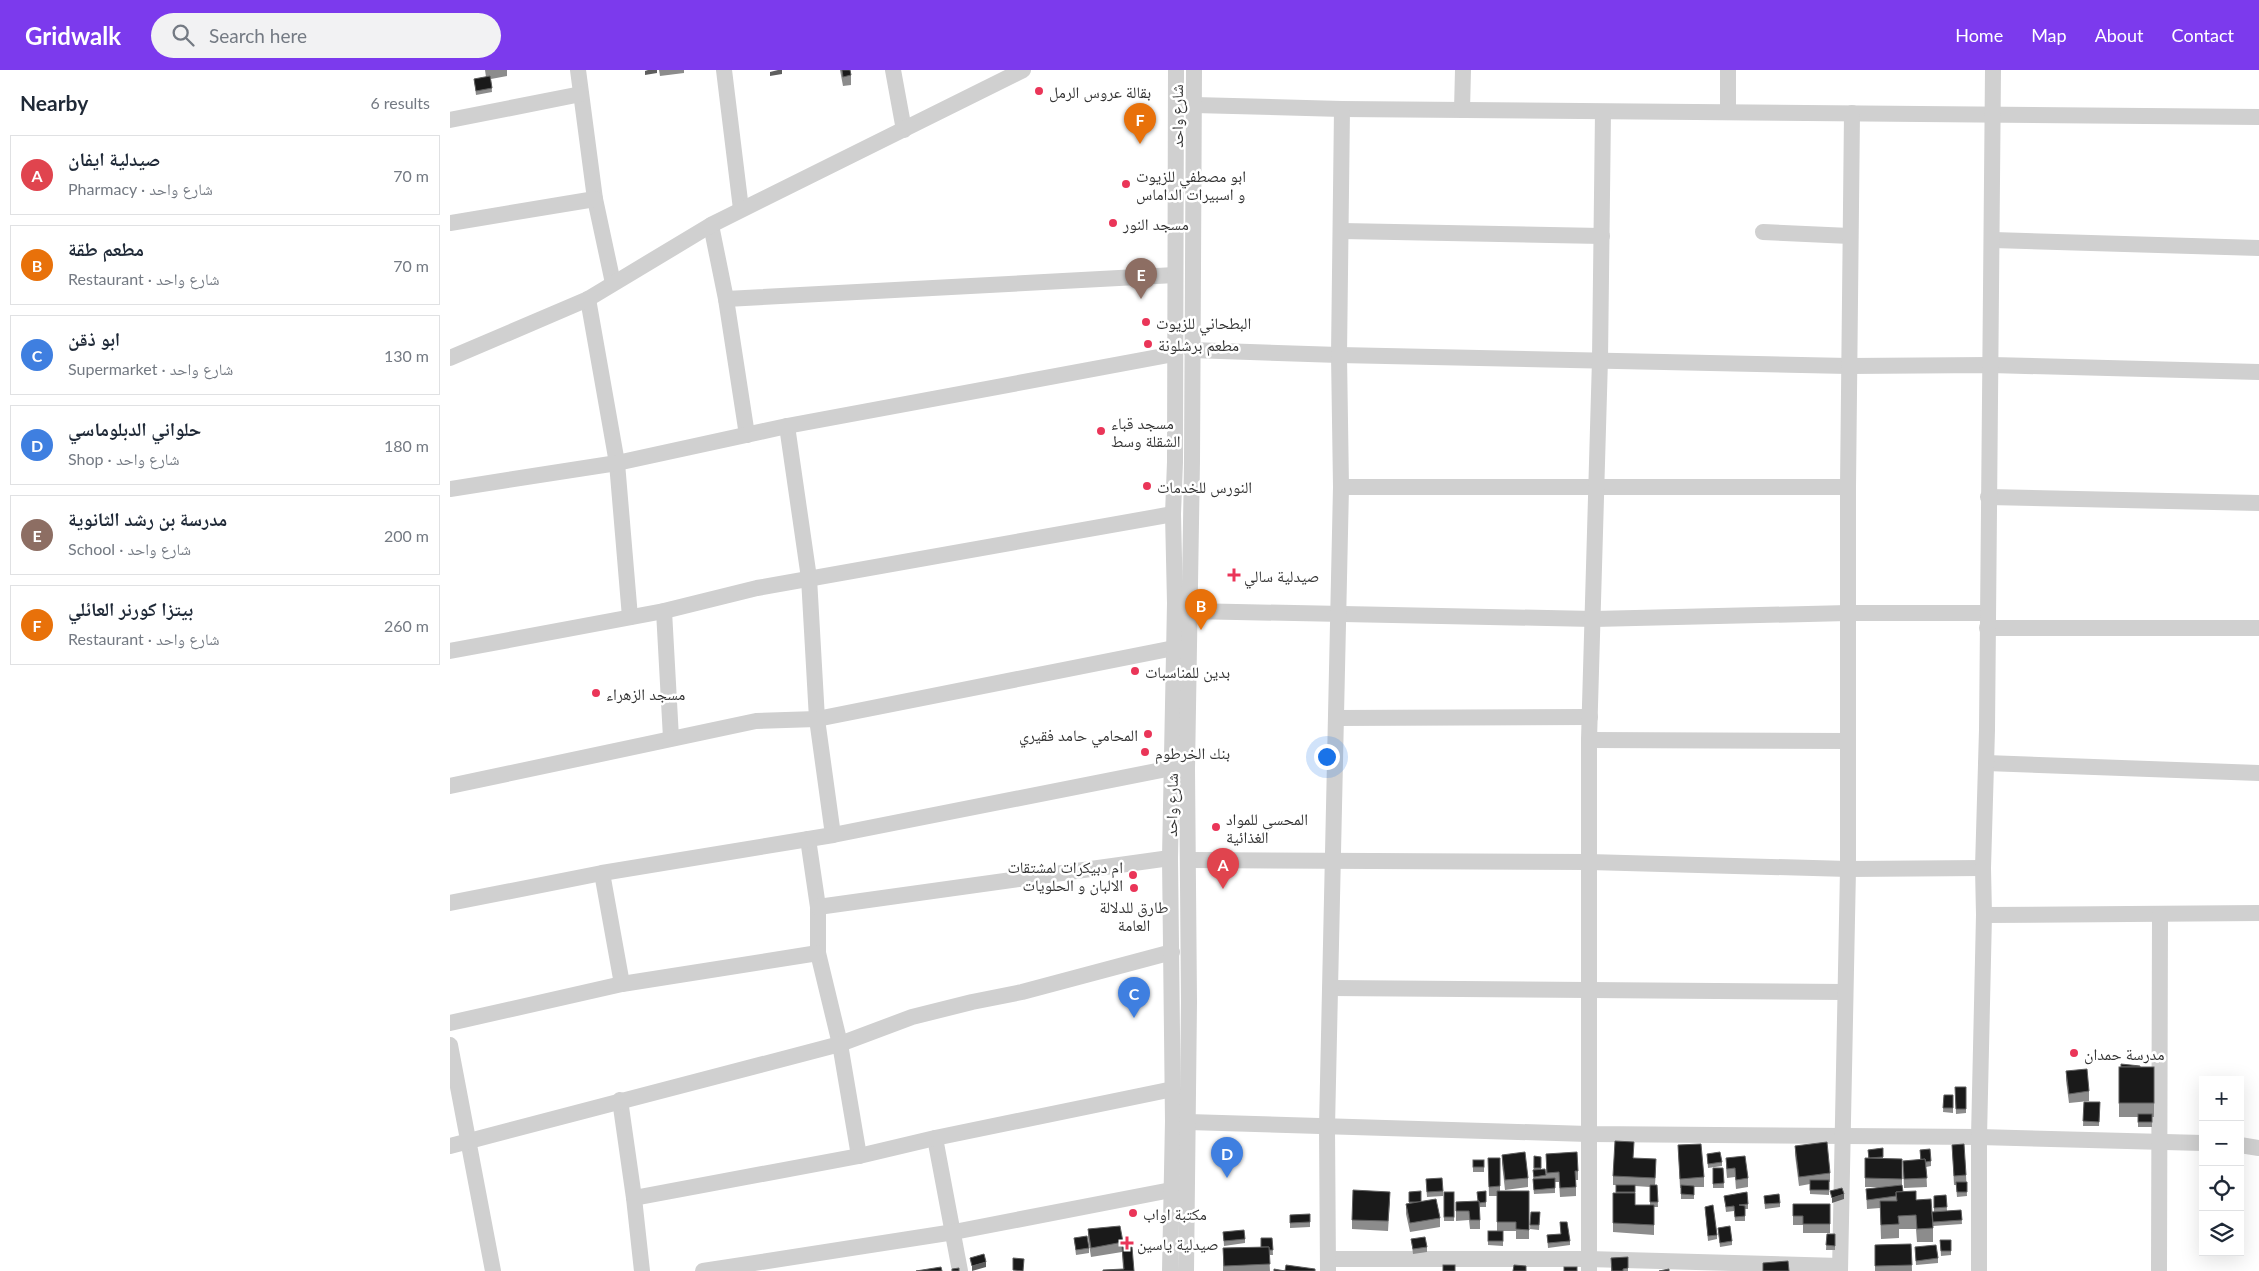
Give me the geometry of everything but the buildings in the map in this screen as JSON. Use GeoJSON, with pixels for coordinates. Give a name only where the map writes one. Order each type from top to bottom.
{"type":"FeatureCollection","features":[{"type":"Feature","properties":{"kind":"street"},"geometry":{"type":"LineString","coordinates":[[578,70],[595,199],[613,283]]}},
{"type":"Feature","properties":{"kind":"street"},"geometry":{"type":"LineString","coordinates":[[724,70],[741,209]]}},
{"type":"Feature","properties":{"kind":"street"},"geometry":{"type":"LineString","coordinates":[[892,70],[904,130]]}},
{"type":"Feature","properties":{"kind":"street"},"geometry":{"type":"LineString","coordinates":[[450,358],[588,299],[741,209],[1023,70]]}},
{"type":"Feature","properties":{"kind":"street","name":"شارع واحد"},"geometry":{"type":"LineString","coordinates":[[1176,70],[1174,394],[1184,461],[1189,611],[1189,1002],[1186,1271]]}},
{"type":"Feature","properties":{"kind":"street","name":"شارع واحد"},"geometry":{"type":"LineString","coordinates":[[1170,1271],[1173,1089],[1170,858],[1174,648],[1173,514],[1184,461],[1191,394],[1194,70]]}},
{"type":"Feature","properties":{"kind":"street"},"geometry":{"type":"LineString","coordinates":[[1462,110],[1464,70]]}},
{"type":"Feature","properties":{"kind":"street"},"geometry":{"type":"LineString","coordinates":[[1728,70],[1728,112]]}},
{"type":"Feature","properties":{"kind":"street"},"geometry":{"type":"LineString","coordinates":[[1979,1271],[1979,1137],[1984,915],[1983,868],[1993,240],[1993,70]]}},
{"type":"Feature","properties":{"kind":"street"},"geometry":{"type":"LineString","coordinates":[[450,120],[581,94]]}},
{"type":"Feature","properties":{"kind":"street"},"geometry":{"type":"LineString","coordinates":[[1194,104],[1342,109],[2259,117]]}},
{"type":"Feature","properties":{"kind":"street"},"geometry":{"type":"LineString","coordinates":[[1342,109],[1339,355],[1341,487],[1327,1127],[1329,1265],[1588,1265],[1840,1268],[1848,869],[1848,366],[1852,113]]}},
{"type":"Feature","properties":{"kind":"street"},"geometry":{"type":"LineString","coordinates":[[1588,1265],[1589,740],[1594,619],[1595,488],[1600,359],[1603,112]]}},
{"type":"Feature","properties":{"kind":"street"},"geometry":{"type":"LineString","coordinates":[[450,223],[595,199]]}},
{"type":"Feature","properties":{"kind":"street"},"geometry":{"type":"LineString","coordinates":[[711,225],[726,300],[747,435]]}},
{"type":"Feature","properties":{"kind":"street"},"geometry":{"type":"LineString","coordinates":[[1342,231],[1602,236]]}},
{"type":"Feature","properties":{"kind":"street"},"geometry":{"type":"LineString","coordinates":[[1763,232],[1850,236]]}},
{"type":"Feature","properties":{"kind":"street"},"geometry":{"type":"LineString","coordinates":[[1993,240],[2259,248]]}},
{"type":"Feature","properties":{"kind":"street"},"geometry":{"type":"LineString","coordinates":[[726,300],[1175,275]]}},
{"type":"Feature","properties":{"kind":"street"},"geometry":{"type":"LineString","coordinates":[[588,299],[617,463],[630,617]]}},
{"type":"Feature","properties":{"kind":"street"},"geometry":{"type":"LineString","coordinates":[[1191,350],[1848,366],[1991,365],[2259,372]]}},
{"type":"Feature","properties":{"kind":"street"},"geometry":{"type":"LineString","coordinates":[[450,489],[617,463],[787,426],[1174,354]]}},
{"type":"Feature","properties":{"kind":"street"},"geometry":{"type":"LineString","coordinates":[[1174,394],[1191,394]]}},
{"type":"Feature","properties":{"kind":"street"},"geometry":{"type":"LineString","coordinates":[[787,426],[809,578],[818,719],[833,835]]}},
{"type":"Feature","properties":{"kind":"street"},"geometry":{"type":"LineString","coordinates":[[1341,487],[1848,487]]}},
{"type":"Feature","properties":{"kind":"street"},"geometry":{"type":"LineString","coordinates":[[1988,497],[2259,503]]}},
{"type":"Feature","properties":{"kind":"street"},"geometry":{"type":"LineString","coordinates":[[450,651],[630,617],[809,578],[1173,514]]}},
{"type":"Feature","properties":{"kind":"street"},"geometry":{"type":"LineString","coordinates":[[664,610],[671,738]]}},
{"type":"Feature","properties":{"kind":"street"},"geometry":{"type":"LineString","coordinates":[[1189,611],[1594,619],[1848,613],[1987,621],[2259,628]]}},
{"type":"Feature","properties":{"kind":"street"},"geometry":{"type":"LineString","coordinates":[[450,786],[756,721],[818,719],[1174,648]]}},
{"type":"Feature","properties":{"kind":"street"},"geometry":{"type":"LineString","coordinates":[[1336,718],[1590,717]]}},
{"type":"Feature","properties":{"kind":"street"},"geometry":{"type":"LineString","coordinates":[[1589,740],[1848,741]]}},
{"type":"Feature","properties":{"kind":"street"},"geometry":{"type":"LineString","coordinates":[[1986,763],[2259,773]]}},
{"type":"Feature","properties":{"kind":"street"},"geometry":{"type":"LineString","coordinates":[[450,902],[602,873],[833,835],[1172,768]]}},
{"type":"Feature","properties":{"kind":"street"},"geometry":{"type":"LineString","coordinates":[[808,839],[818,907],[818,953],[840,1044],[859,1156]]}},
{"type":"Feature","properties":{"kind":"street"},"geometry":{"type":"LineString","coordinates":[[818,907],[1170,858]]}},
{"type":"Feature","properties":{"kind":"street"},"geometry":{"type":"LineString","coordinates":[[1188,860],[1589,862],[1848,869],[1983,868]]}},
{"type":"Feature","properties":{"kind":"street"},"geometry":{"type":"LineString","coordinates":[[602,873],[622,984]]}},
{"type":"Feature","properties":{"kind":"street"},"geometry":{"type":"LineString","coordinates":[[1984,915],[2259,913]]}},
{"type":"Feature","properties":{"kind":"street"},"geometry":{"type":"LineString","coordinates":[[2160,914],[2160,1271]]}},
{"type":"Feature","properties":{"kind":"street"},"geometry":{"type":"LineString","coordinates":[[450,1146],[840,1044],[912,1017],[1022,992],[1172,952]]}},
{"type":"Feature","properties":{"kind":"street"},"geometry":{"type":"LineString","coordinates":[[450,1023],[622,984],[818,953]]}},
{"type":"Feature","properties":{"kind":"street"},"geometry":{"type":"LineString","coordinates":[[1331,988],[1845,992]]}},
{"type":"Feature","properties":{"kind":"street"},"geometry":{"type":"LineString","coordinates":[[1172,1002],[1189,1002]]}},
{"type":"Feature","properties":{"kind":"street"},"geometry":{"type":"LineString","coordinates":[[450,1045],[470,1140],[493,1271]]}},
{"type":"Feature","properties":{"kind":"street"},"geometry":{"type":"LineString","coordinates":[[634,1198],[859,1156],[935,1138],[1173,1089]]}},
{"type":"Feature","properties":{"kind":"street"},"geometry":{"type":"LineString","coordinates":[[620,1100],[642,1271]]}},
{"type":"Feature","properties":{"kind":"street"},"geometry":{"type":"LineString","coordinates":[[1188,1122],[1588,1134],[1979,1137],[2199,1143]]}},
{"type":"Feature","properties":{"kind":"street"},"geometry":{"type":"LineString","coordinates":[[935,1138],[960,1271]]}},
{"type":"Feature","properties":{"kind":"street"},"geometry":{"type":"LineString","coordinates":[[2244,1146],[2259,1148]]}},
{"type":"Feature","properties":{"kind":"street"},"geometry":{"type":"LineString","coordinates":[[703,1271],[954,1232],[1171,1190]]}},
{"type":"Feature","properties":{"kind":"place","name":"بقالة عروس الرمل"},"geometry":{"type":"Point","coordinates":[1039,91]}},
{"type":"Feature","properties":{"kind":"place","name":"بيتزا كورنر العائلي"},"geometry":{"type":"Point","coordinates":[1140,144]}},
{"type":"Feature","properties":{"kind":"place","name":"ابو مصطفي للزيوت و اسبيرات الداماس"},"geometry":{"type":"Point","coordinates":[1126,184]}},
{"type":"Feature","properties":{"kind":"place","name":"مسجد النور"},"geometry":{"type":"Point","coordinates":[1113,223]}},
{"type":"Feature","properties":{"kind":"place","name":"مدرسة بن رشد الثانوية"},"geometry":{"type":"Point","coordinates":[1141,299]}},
{"type":"Feature","properties":{"kind":"place","name":"البطحاني للزيوت"},"geometry":{"type":"Point","coordinates":[1146,322]}},
{"type":"Feature","properties":{"kind":"place","name":"مطعم برشلونة"},"geometry":{"type":"Point","coordinates":[1148,344]}},
{"type":"Feature","properties":{"kind":"place","name":"مسجد قباء الشقلة وسط"},"geometry":{"type":"Point","coordinates":[1101,431]}},
{"type":"Feature","properties":{"kind":"place","name":"النورس للخدمات"},"geometry":{"type":"Point","coordinates":[1147,486]}},
{"type":"Feature","properties":{"kind":"place","name":"صيدلية سالي"},"geometry":{"type":"Point","coordinates":[1234,575]}},
{"type":"Feature","properties":{"kind":"place","name":"مطعم طقة"},"geometry":{"type":"Point","coordinates":[1201,630]}},
{"type":"Feature","properties":{"kind":"place","name":"بدين للمناسبات"},"geometry":{"type":"Point","coordinates":[1135,671]}},
{"type":"Feature","properties":{"kind":"place","name":"مسجد الزهراء"},"geometry":{"type":"Point","coordinates":[596,693]}},
{"type":"Feature","properties":{"kind":"place","name":"المحامي حامد فقيري"},"geometry":{"type":"Point","coordinates":[1148,734]}},
{"type":"Feature","properties":{"kind":"place","name":"بنك الخرطوم"},"geometry":{"type":"Point","coordinates":[1145,752]}},
{"type":"Feature","properties":{"kind":"place","name":"المحسي للمواد الغذائية"},"geometry":{"type":"Point","coordinates":[1216,827]}},
{"type":"Feature","properties":{"kind":"place","name":"ام دبيكرات لمشتقات الالبان و الحلويات"},"geometry":{"type":"Point","coordinates":[1133,875]}},
{"type":"Feature","properties":{"kind":"place","name":"طارق للدلالة العامة"},"geometry":{"type":"Point","coordinates":[1134,888]}},
{"type":"Feature","properties":{"kind":"place","name":"صيدلية ايفان"},"geometry":{"type":"Point","coordinates":[1223,889]}},
{"type":"Feature","properties":{"kind":"place","name":"ابو ذقن"},"geometry":{"type":"Point","coordinates":[1134,1018]}},
{"type":"Feature","properties":{"kind":"place","name":"مدرسة حمدان"},"geometry":{"type":"Point","coordinates":[2074,1053]}},
{"type":"Feature","properties":{"kind":"place","name":"حلواني الدبلوماسي"},"geometry":{"type":"Point","coordinates":[1227,1178]}},
{"type":"Feature","properties":{"kind":"place","name":"مكتبة اواب"},"geometry":{"type":"Point","coordinates":[1133,1213]}},
{"type":"Feature","properties":{"kind":"place","name":"صيدلية ياسين"},"geometry":{"type":"Point","coordinates":[1127,1243]}}]}
